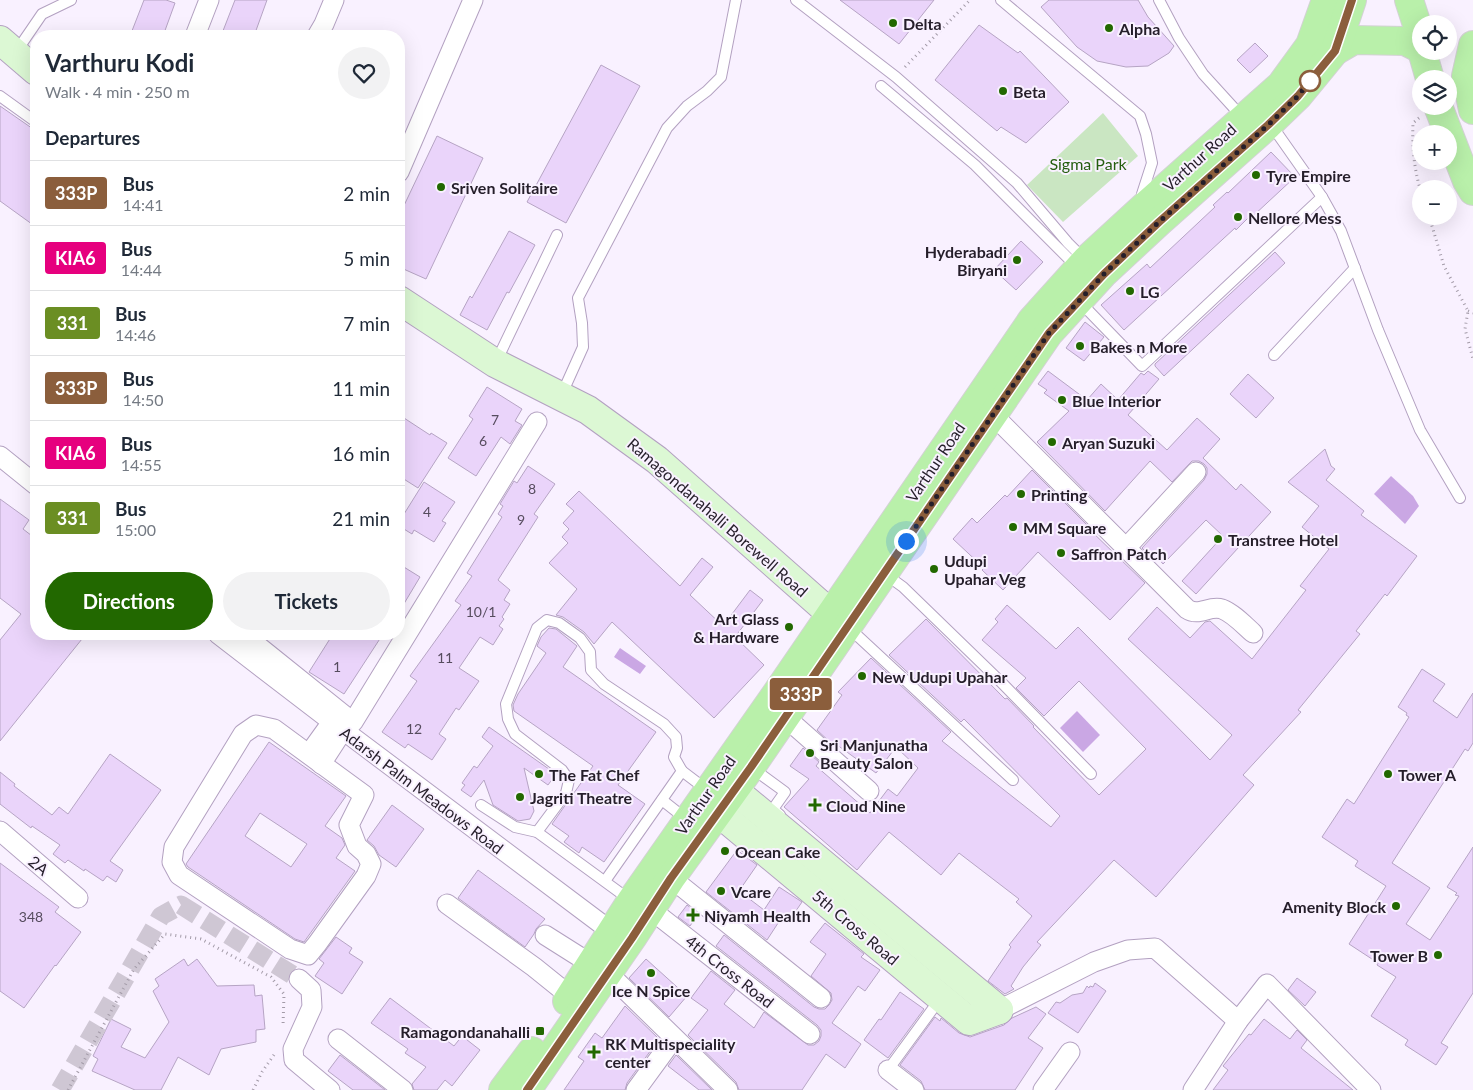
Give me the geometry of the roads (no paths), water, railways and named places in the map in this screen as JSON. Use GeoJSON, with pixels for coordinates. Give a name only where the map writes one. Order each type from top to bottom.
{"type":"FeatureCollection","features":[{"type":"Feature","properties":{"kind":"main road","name":"Varthur Road"},"geometry":{"type":"LineString","coordinates":[[527,1090],[566,1013],[594,965],[622,935],[687,820],[734,790],[785,717],[839,620],[885,573],[1049,333],[1079,300],[1159,222],[1255,122],[1310,45],[1326,0]]}},
{"type":"Feature","properties":{"kind":"main road","name":"Varthur Road"},"geometry":{"type":"LineString","coordinates":[[640,905],[671,878],[713,802],[839,620],[1032,320],[1082,264],[1146,204],[1255,122],[1298,96],[1335,51],[1352,0]]}},
{"type":"Feature","properties":{"kind":"main road"},"geometry":{"type":"LineString","coordinates":[[1409,0],[1414,15]]}},
{"type":"Feature","properties":{"kind":"main road"},"geometry":{"type":"LineString","coordinates":[[1335,51],[1354,40],[1405,41],[1412,45]]}},
{"type":"Feature","properties":{"kind":"main road"},"geometry":{"type":"LineString","coordinates":[[1457,112],[1473,110],[1466,76],[1473,45]]}},
{"type":"Feature","properties":{"kind":"main road"},"geometry":{"type":"LineString","coordinates":[[1434,115],[1473,191]]}},
{"type":"Feature","properties":{"kind":"main road","name":"Varthur Road"},"geometry":{"type":"LineString","coordinates":[[504,1090],[566,1013]]}},
{"type":"Feature","properties":{"kind":"street"},"geometry":{"type":"LineString","coordinates":[[197,30],[209,0]]}},
{"type":"Feature","properties":{"kind":"street"},"geometry":{"type":"LineString","coordinates":[[320,30],[334,0]]}},
{"type":"Feature","properties":{"kind":"street"},"geometry":{"type":"LineString","coordinates":[[405,158],[473,0]]}},
{"type":"Feature","properties":{"kind":"street"},"geometry":{"type":"LineString","coordinates":[[8,46],[30,66]]}},
{"type":"Feature","properties":{"kind":"street","name":"Ramagondanahalli Borewell Road"},"geometry":{"type":"LineString","coordinates":[[405,304],[496,363],[588,410],[657,460],[839,620]]}},
{"type":"Feature","properties":{"kind":"street"},"geometry":{"type":"LineString","coordinates":[[993,415],[1182,605],[1192,613],[1216,608],[1222,609],[1230,613],[1254,633]]}},
{"type":"Feature","properties":{"kind":"street"},"geometry":{"type":"LineString","coordinates":[[405,628],[537,422]]}},
{"type":"Feature","properties":{"kind":"street"},"geometry":{"type":"LineString","coordinates":[[0,456],[30,480]]}},
{"type":"Feature","properties":{"kind":"street"},"geometry":{"type":"LineString","coordinates":[[1126,548],[1196,472]]}},
{"type":"Feature","properties":{"kind":"street","name":"Adarsh Palm Meadows Road"},"geometry":{"type":"LineString","coordinates":[[226,640],[343,725],[622,935]]}},
{"type":"Feature","properties":{"kind":"street","name":"Adarsh Palm Meadows Road"},"geometry":{"type":"LineString","coordinates":[[249,640],[343,725]]}},
{"type":"Feature","properties":{"kind":"street"},"geometry":{"type":"LineString","coordinates":[[315,759],[343,725],[397,640]]}},
{"type":"Feature","properties":{"kind":"street"},"geometry":{"type":"LineString","coordinates":[[785,717],[869,791]]}},
{"type":"Feature","properties":{"kind":"street"},"geometry":{"type":"LineString","coordinates":[[256,725],[274,730],[315,759],[364,795],[348,825],[357,846],[366,854],[372,864],[366,876],[308,955],[290,949],[179,875],[172,862],[174,847],[243,734],[256,725]]}},
{"type":"Feature","properties":{"kind":"street","name":"5th Cross Road"},"geometry":{"type":"LineString","coordinates":[[734,790],[999,1010]]}},
{"type":"Feature","properties":{"kind":"street","name":"5th Cross Road"},"geometry":{"type":"LineString","coordinates":[[713,802],[969,1021],[999,1010],[1094,962],[1128,950],[1155,948],[1238,1021]]}},
{"type":"Feature","properties":{"kind":"street","name":"2A"},"geometry":{"type":"LineString","coordinates":[[0,832],[78,898]]}},
{"type":"Feature","properties":{"kind":"street"},"geometry":{"type":"LineString","coordinates":[[671,878],[821,998]]}},
{"type":"Feature","properties":{"kind":"street"},"geometry":{"type":"LineString","coordinates":[[447,904],[534,967],[566,1013]]}},
{"type":"Feature","properties":{"kind":"street","name":"4th Cross Road"},"geometry":{"type":"LineString","coordinates":[[640,905],[810,1034]]}},
{"type":"Feature","properties":{"kind":"street"},"geometry":{"type":"LineString","coordinates":[[545,935],[594,965],[728,1090]]}},
{"type":"Feature","properties":{"kind":"street"},"geometry":{"type":"LineString","coordinates":[[299,979],[311,990],[312,1007],[293,1049],[294,1060],[330,1090]]}},
{"type":"Feature","properties":{"kind":"street"},"geometry":{"type":"LineString","coordinates":[[1193,1090],[1238,1021],[1267,984],[1371,1090]]}},
{"type":"Feature","properties":{"kind":"street"},"geometry":{"type":"LineString","coordinates":[[338,1038],[403,1090]]}},
{"type":"Feature","properties":{"kind":"street"},"geometry":{"type":"LineString","coordinates":[[636,1090],[674,1038]]}},
{"type":"Feature","properties":{"kind":"street"},"geometry":{"type":"LineString","coordinates":[[1043,1090],[1070,1052]]}},
{"type":"Feature","properties":{"kind":"street"},"geometry":{"type":"LineString","coordinates":[[888,1070],[914,1090]]}},
{"type":"Feature","properties":{"kind":"lane"},"geometry":{"type":"LineString","coordinates":[[8,46],[42,14],[71,0]]}},
{"type":"Feature","properties":{"kind":"lane"},"geometry":{"type":"LineString","coordinates":[[560,397],[583,347],[578,298],[667,128],[687,106],[707,91],[721,77],[736,0]]}},
{"type":"Feature","properties":{"kind":"lane"},"geometry":{"type":"LineString","coordinates":[[796,0],[896,77],[1017,183],[1068,243],[1082,264]]}},
{"type":"Feature","properties":{"kind":"lane"},"geometry":{"type":"LineString","coordinates":[[1001,0],[1140,116],[1152,163],[1142,194]]}},
{"type":"Feature","properties":{"kind":"lane"},"geometry":{"type":"LineString","coordinates":[[1159,0],[1179,38],[1203,74],[1255,122],[1277,133],[1322,197],[1341,232],[1378,330],[1420,430],[1460,498]]}},
{"type":"Feature","properties":{"kind":"lane"},"geometry":{"type":"LineString","coordinates":[[881,86],[975,165],[1082,264]]}},
{"type":"Feature","properties":{"kind":"lane"},"geometry":{"type":"LineString","coordinates":[[0,96],[30,118]]}},
{"type":"Feature","properties":{"kind":"lane"},"geometry":{"type":"LineString","coordinates":[[1079,300],[1142,366],[1322,197]]}},
{"type":"Feature","properties":{"kind":"lane"},"geometry":{"type":"LineString","coordinates":[[496,363],[558,235]]}},
{"type":"Feature","properties":{"kind":"lane"},"geometry":{"type":"LineString","coordinates":[[1274,355],[1355,268]]}},
{"type":"Feature","properties":{"kind":"lane"},"geometry":{"type":"LineString","coordinates":[[885,573],[994,676],[1092,774]]}},
{"type":"Feature","properties":{"kind":"lane"},"geometry":{"type":"LineString","coordinates":[[537,832],[566,793],[569,780],[562,770],[515,734],[508,719],[506,704],[537,628],[548,620],[559,623],[580,638],[590,652],[591,670],[604,684],[664,724],[676,738],[677,748],[674,757],[682,770],[713,802]]}},
{"type":"Feature","properties":{"kind":"lane"},"geometry":{"type":"LineString","coordinates":[[839,620],[865,640],[1013,780]]}},
{"type":"Feature","properties":{"kind":"lane"},"geometry":{"type":"LineString","coordinates":[[751,767],[785,792],[773,809],[852,874],[846,883]]}},
{"type":"Feature","properties":{"kind":"lane"},"geometry":{"type":"LineString","coordinates":[[605,882],[682,770]]}},
{"type":"Feature","properties":{"kind":"lane"},"geometry":{"type":"LineString","coordinates":[[662,800],[687,820]]}},
{"type":"Feature","properties":{"kind":"lane"},"geometry":{"type":"LineString","coordinates":[[480,805],[515,826],[537,832],[640,905]]}},
{"type":"Feature","properties":{"kind":"lane"},"geometry":{"type":"LineString","coordinates":[[888,1070],[940,998]]}},
{"type":"Feature","properties":{"kind":"tunnel"},"geometry":{"type":"LineString","coordinates":[[60,1090],[161,916],[181,905],[299,979]]}},
{"type":"Feature","properties":{"kind":"place","name":"Delta"},"geometry":{"type":"Point","coordinates":[893,23]}},
{"type":"Feature","properties":{"kind":"place","name":"Alpha"},"geometry":{"type":"Point","coordinates":[1109,28]}},
{"type":"Feature","properties":{"kind":"place","name":"Beta"},"geometry":{"type":"Point","coordinates":[1003,91]}},
{"type":"Feature","properties":{"kind":"place","name":"Tyre Empire"},"geometry":{"type":"Point","coordinates":[1256,175]}},
{"type":"Feature","properties":{"kind":"place","name":"Sriven Solitaire"},"geometry":{"type":"Point","coordinates":[441,187]}},
{"type":"Feature","properties":{"kind":"place","name":"Nellore Mess"},"geometry":{"type":"Point","coordinates":[1238,217]}},
{"type":"Feature","properties":{"kind":"place","name":"Hyderabadi Biryani"},"geometry":{"type":"Point","coordinates":[1017,260]}},
{"type":"Feature","properties":{"kind":"place","name":"LG"},"geometry":{"type":"Point","coordinates":[1130,291]}},
{"type":"Feature","properties":{"kind":"place","name":"Bakes n More"},"geometry":{"type":"Point","coordinates":[1080,346]}},
{"type":"Feature","properties":{"kind":"place","name":"Blue Interior"},"geometry":{"type":"Point","coordinates":[1062,400]}},
{"type":"Feature","properties":{"kind":"place","name":"Aryan Suzuki"},"geometry":{"type":"Point","coordinates":[1052,442]}},
{"type":"Feature","properties":{"kind":"place","name":"Printing"},"geometry":{"type":"Point","coordinates":[1021,494]}},
{"type":"Feature","properties":{"kind":"place","name":"MM Square"},"geometry":{"type":"Point","coordinates":[1013,527]}},
{"type":"Feature","properties":{"kind":"place","name":"Transtree Hotel"},"geometry":{"type":"Point","coordinates":[1218,539]}},
{"type":"Feature","properties":{"kind":"place","name":"Saffron Patch"},"geometry":{"type":"Point","coordinates":[1061,553]}},
{"type":"Feature","properties":{"kind":"place","name":"Udupi Upahar Veg"},"geometry":{"type":"Point","coordinates":[934,569]}},
{"type":"Feature","properties":{"kind":"place","name":"Art Glass & Hardware"},"geometry":{"type":"Point","coordinates":[789,627]}},
{"type":"Feature","properties":{"kind":"place","name":"New Udupi Upahar"},"geometry":{"type":"Point","coordinates":[862,676]}},
{"type":"Feature","properties":{"kind":"place","name":"Sri Manjunatha Beauty Salon"},"geometry":{"type":"Point","coordinates":[810,753]}},
{"type":"Feature","properties":{"kind":"place","name":"The Fat Chef"},"geometry":{"type":"Point","coordinates":[539,774]}},
{"type":"Feature","properties":{"kind":"place","name":"Tower A"},"geometry":{"type":"Point","coordinates":[1388,774]}},
{"type":"Feature","properties":{"kind":"place","name":"Jagriti Theatre"},"geometry":{"type":"Point","coordinates":[520,797]}},
{"type":"Feature","properties":{"kind":"place","name":"Cloud Nine"},"geometry":{"type":"Point","coordinates":[815,805]}},
{"type":"Feature","properties":{"kind":"place","name":"Ocean Cake"},"geometry":{"type":"Point","coordinates":[725,851]}},
{"type":"Feature","properties":{"kind":"place","name":"Vcare"},"geometry":{"type":"Point","coordinates":[721,891]}},
{"type":"Feature","properties":{"kind":"place","name":"Amenity Block"},"geometry":{"type":"Point","coordinates":[1396,906]}},
{"type":"Feature","properties":{"kind":"place","name":"Niyamh Health"},"geometry":{"type":"Point","coordinates":[693,915]}},
{"type":"Feature","properties":{"kind":"place","name":"Tower B"},"geometry":{"type":"Point","coordinates":[1438,955]}},
{"type":"Feature","properties":{"kind":"place","name":"Ice N Spice"},"geometry":{"type":"Point","coordinates":[651,973]}},
{"type":"Feature","properties":{"kind":"place","name":"Ramagondanahalli"},"geometry":{"type":"Point","coordinates":[540,1031]}},
{"type":"Feature","properties":{"kind":"place","name":"RK Multispeciality center"},"geometry":{"type":"Point","coordinates":[594,1052]}},
{"type":"Feature","properties":{"kind":"park label","name":"Sigma Park"},"geometry":{"type":"Point","coordinates":[1088,163]}}]}
